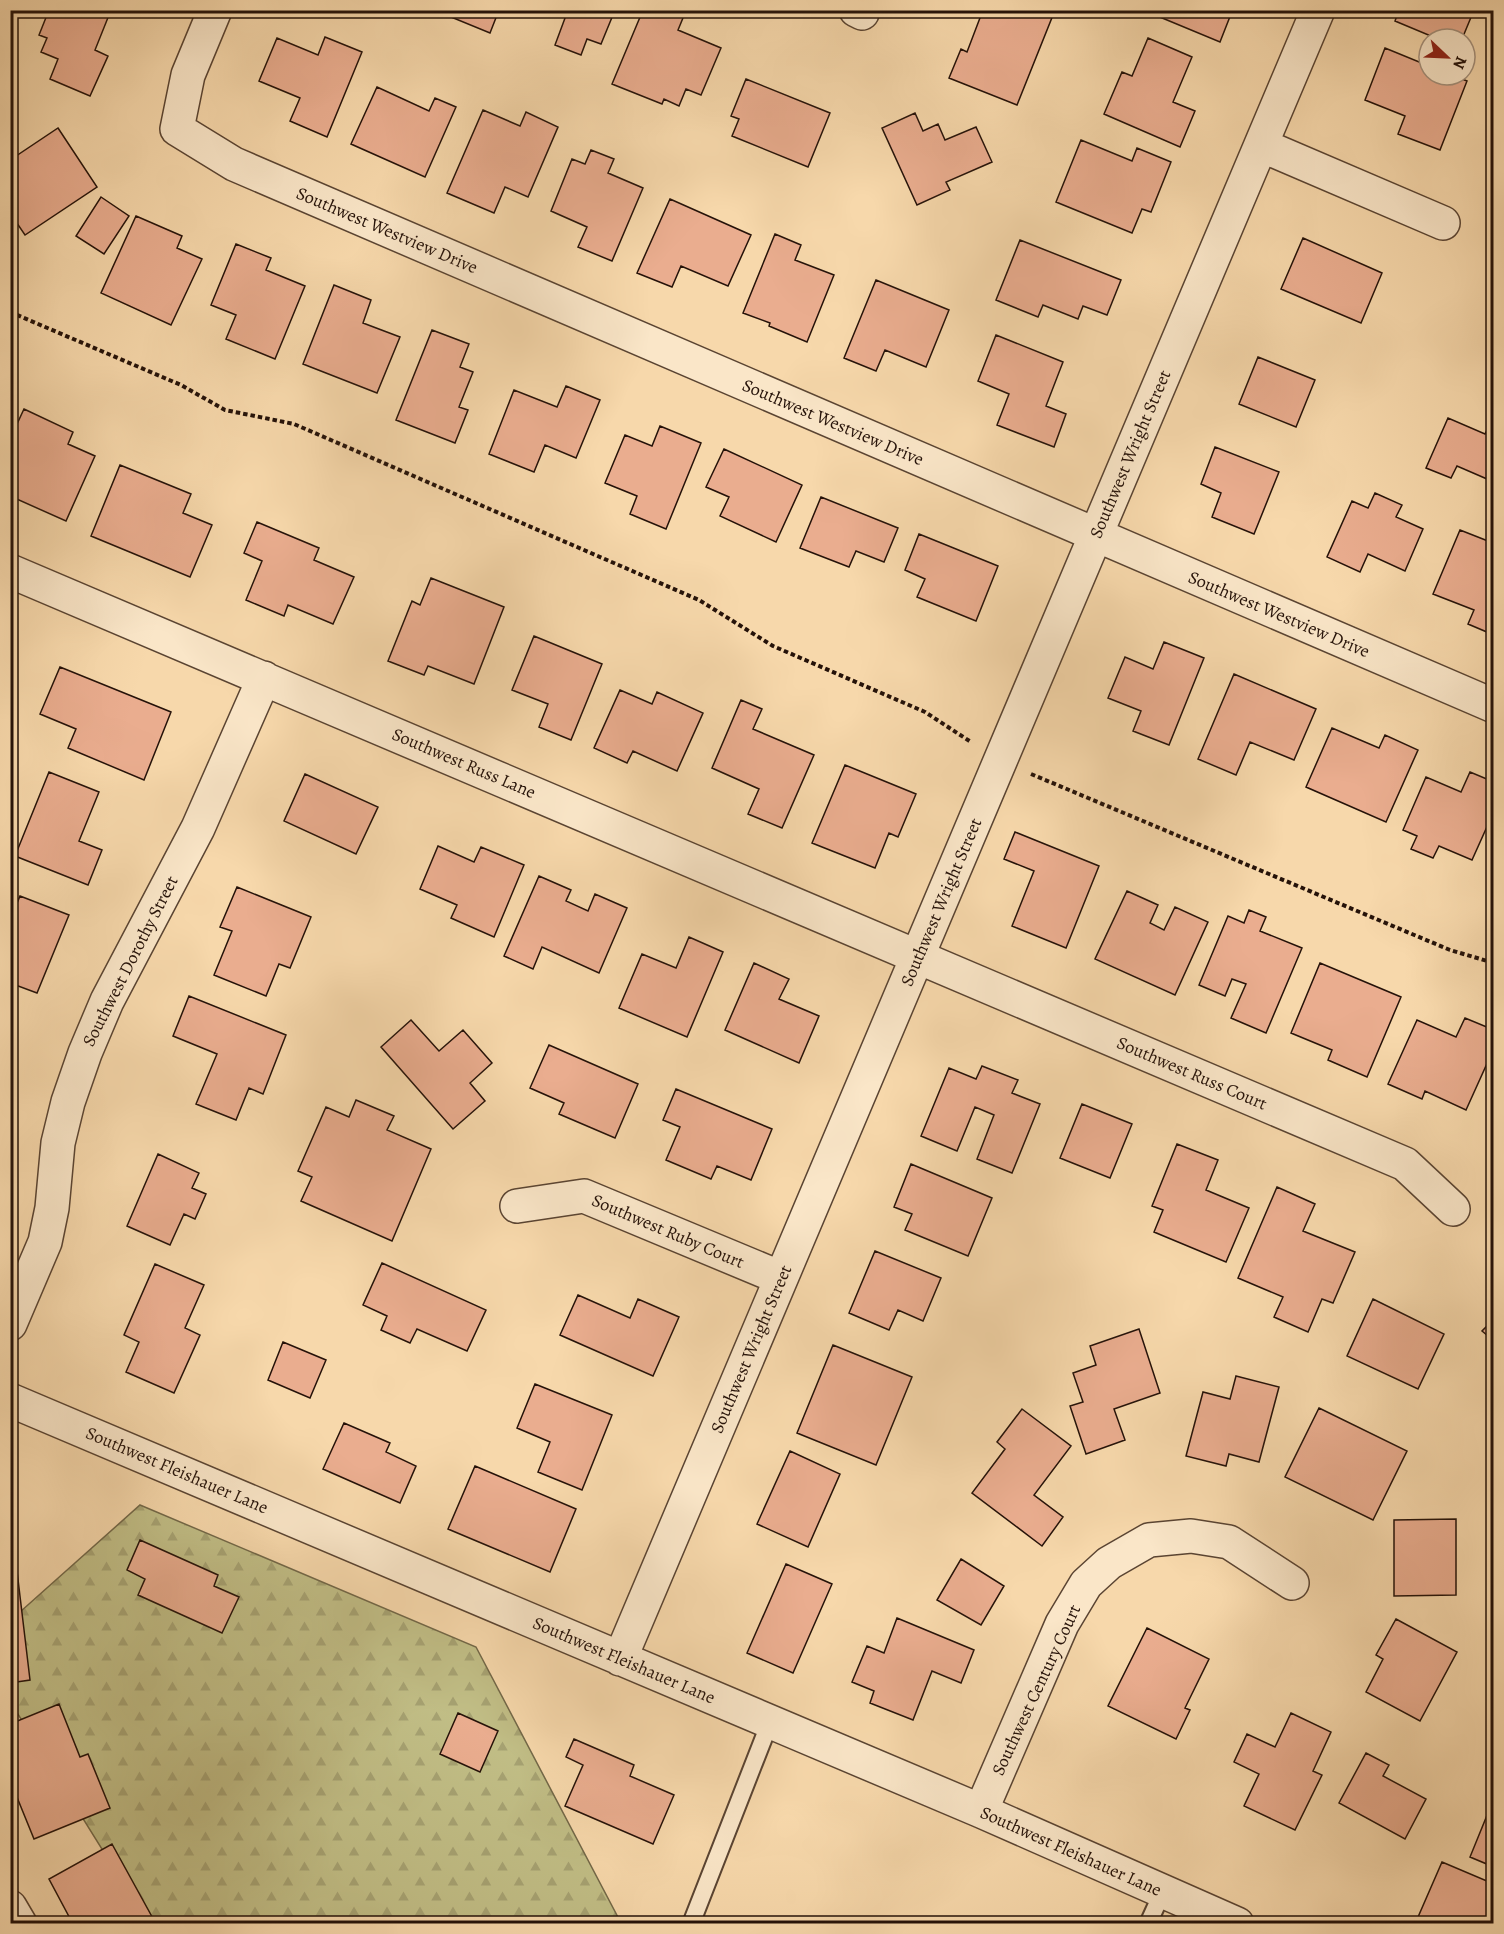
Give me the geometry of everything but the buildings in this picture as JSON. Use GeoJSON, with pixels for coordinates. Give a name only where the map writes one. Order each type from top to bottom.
{"type":"FeatureCollection","features":[{"type":"Feature","properties":{"kind":"street","name":"Southwest Westview Drive"},"geometry":{"type":"LineString","coordinates":[[215,10],[188,75],[177,129],[234,164],[1494,706]]}},
{"type":"Feature","properties":{"kind":"street","name":"Southwest Wright Street"},"geometry":{"type":"LineString","coordinates":[[620,1659],[1318,10]]}},
{"type":"Feature","properties":{"kind":"street"},"geometry":{"type":"LineString","coordinates":[[1261,145],[1443,223]]}},
{"type":"Feature","properties":{"kind":"street","name":"Southwest Russ Lane"},"geometry":{"type":"LineString","coordinates":[[10,571],[918,956]]}},
{"type":"Feature","properties":{"kind":"street","name":"Southwest Dorothy Street"},"geometry":{"type":"LineString","coordinates":[[10,1324],[45,1242],[52,1208],[58,1143],[68,1102],[85,1053],[107,1001],[198,828],[264,678]]}},
{"type":"Feature","properties":{"kind":"street","name":"Southwest Russ Court"},"geometry":{"type":"LineString","coordinates":[[918,956],[1405,1164],[1453,1209]]}},
{"type":"Feature","properties":{"kind":"street","name":"Southwest Ruby Court"},"geometry":{"type":"LineString","coordinates":[[517,1206],[584,1196],[781,1278]]}},
{"type":"Feature","properties":{"kind":"street","name":"Southwest Fleishauer Lane"},"geometry":{"type":"LineString","coordinates":[[10,1400],[981,1811],[1237,1923]]}},
{"type":"Feature","properties":{"kind":"street","name":"Southwest Century Court"},"geometry":{"type":"LineString","coordinates":[[981,1811],[1062,1624],[1086,1584],[1109,1563],[1149,1540],[1191,1536],[1229,1542],[1292,1583]]}},
{"type":"Feature","properties":{"kind":"street"},"geometry":{"type":"LineString","coordinates":[[10,1907],[20,1923]]}},
{"type":"Feature","properties":{"kind":"lane"},"geometry":{"type":"LineString","coordinates":[[691,1923],[770,1722]]}},
{"type":"Feature","properties":{"kind":"lane"},"geometry":{"type":"LineString","coordinates":[[1148,1923],[1163,1891]]}},
{"type":"Feature","properties":{"kind":"path"},"geometry":{"type":"LineString","coordinates":[[10,312],[181,385],[225,410],[294,424],[699,600],[773,646],[925,712],[1000,761],[1450,950],[1494,963]]}},
{"type":"Feature","properties":{"kind":"green space"},"geometry":{"type":"Polygon","coordinates":[[[140,1505],[476,1647],[621,1923],[148,1923],[11,1703],[11,1620],[140,1505]]]}}]}
